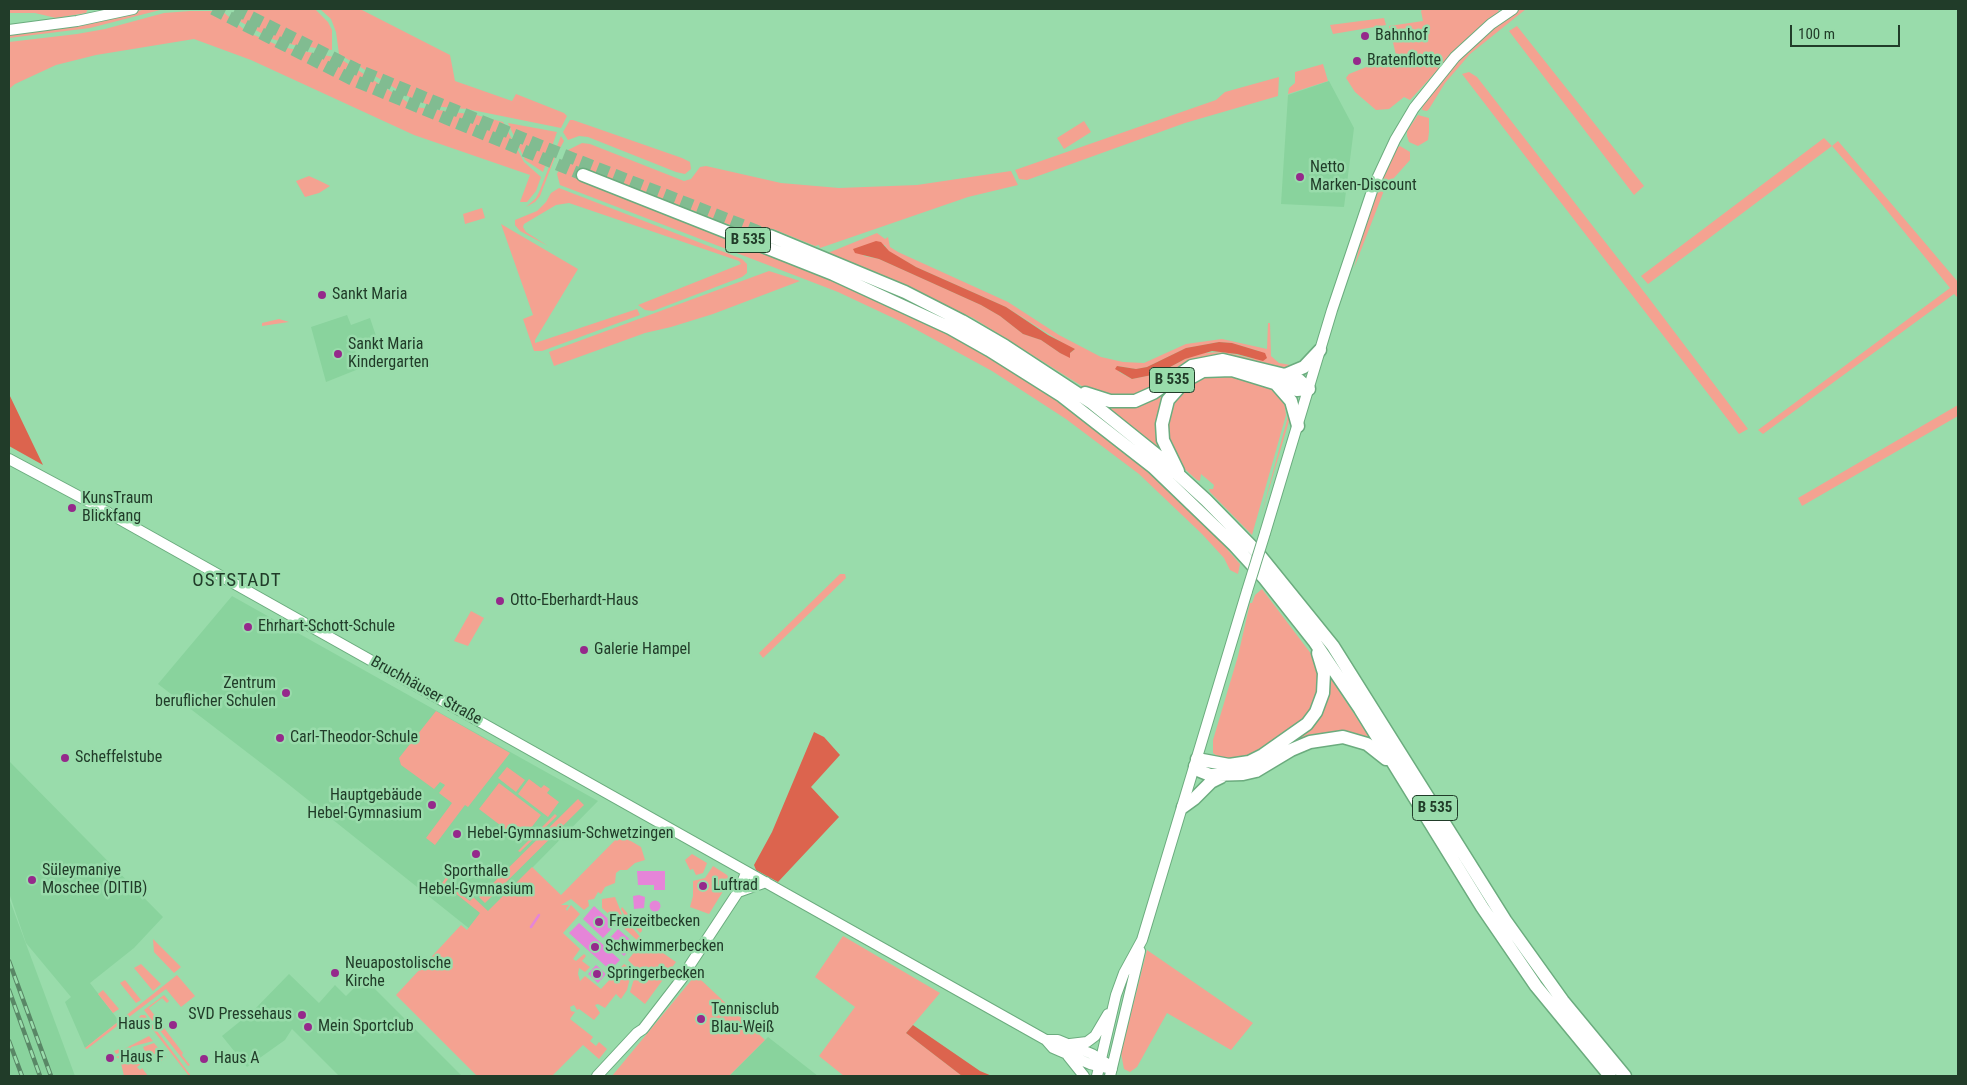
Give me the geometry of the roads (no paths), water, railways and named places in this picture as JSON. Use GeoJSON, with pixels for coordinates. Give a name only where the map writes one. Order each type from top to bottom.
{"type":"FeatureCollection","features":[{"type":"Feature","properties":{"kind":"highway","name":"B 535"},"geometry":{"type":"LineString","coordinates":[[583,176],[875,292],[950,328],[1005,360],[1083,412],[1153,467],[1265,579],[1314,641],[1340,678],[1482,907],[1519,962],[1575,1036],[1610,1076]]}},
{"type":"Feature","properties":{"kind":"highway","name":"B 535"},"geometry":{"type":"LineString","coordinates":[[770,236],[881,281],[969,325],[1063,382],[1118,424],[1180,476],[1257,552],[1333,646],[1505,920],[1563,1001],[1625,1076]]}},
{"type":"Feature","properties":{"kind":"highway"},"geometry":{"type":"LineString","coordinates":[[1285,375],[1304,367],[1320,350]]}},
{"type":"Feature","properties":{"kind":"highway","name":"B 535"},"geometry":{"type":"LineString","coordinates":[[1063,382],[1101,399],[1123,402],[1145,397],[1192,366],[1212,361],[1238,362],[1285,375],[1299,380],[1309,389]]}},
{"type":"Feature","properties":{"kind":"highway","name":"B 535"},"geometry":{"type":"LineString","coordinates":[[1180,476],[1166,448],[1162,424],[1165,408],[1178,387],[1194,375],[1218,369],[1232,370],[1297,390],[1309,389]]}},
{"type":"Feature","properties":{"kind":"highway"},"geometry":{"type":"LineString","coordinates":[[1273,382],[1291,401],[1298,426]]}},
{"type":"Feature","properties":{"kind":"highway","name":"B 535"},"geometry":{"type":"LineString","coordinates":[[1196,762],[1229,765],[1249,762],[1263,755],[1307,724],[1321,702],[1324,686],[1324,673],[1314,641]]}},
{"type":"Feature","properties":{"kind":"highway","name":"B 535"},"geometry":{"type":"LineString","coordinates":[[1196,762],[1204,774],[1224,776],[1256,771],[1290,750],[1310,742],[1343,737],[1361,741],[1373,747],[1400,773]]}},
{"type":"Feature","properties":{"kind":"highway","name":"B 535"},"geometry":{"type":"LineString","coordinates":[[1182,807],[1194,799],[1211,782],[1224,776]]}},
{"type":"Feature","properties":{"kind":"main road"},"geometry":{"type":"LineString","coordinates":[[9,30],[77,21],[133,9]]}},
{"type":"Feature","properties":{"kind":"main road"},"geometry":{"type":"LineString","coordinates":[[1046,1040],[1053,1048],[1067,1055],[1111,1072],[1142,940],[1320,350],[1365,210],[1395,140],[1414,108],[1456,57],[1486,29],[1513,9]]}},
{"type":"Feature","properties":{"kind":"main road"},"geometry":{"type":"LineString","coordinates":[[9,23],[34,26]]}},
{"type":"Feature","properties":{"kind":"main road","name":"Bruchhäuser Straße"},"geometry":{"type":"LineString","coordinates":[[9,459],[105,511],[1046,1040]]}},
{"type":"Feature","properties":{"kind":"main road"},"geometry":{"type":"LineString","coordinates":[[597,1076],[637,1033],[638,1026],[683,968],[690,965],[738,892],[746,872]]}},
{"type":"Feature","properties":{"kind":"main road"},"geometry":{"type":"LineString","coordinates":[[738,892],[766,882]]}},
{"type":"Feature","properties":{"kind":"main road"},"geometry":{"type":"LineString","coordinates":[[1099,1067],[1112,1010],[1124,973],[1142,940]]}},
{"type":"Feature","properties":{"kind":"main road"},"geometry":{"type":"LineString","coordinates":[[1068,1044],[1081,1043],[1092,1038],[1112,1010]]}},
{"type":"Feature","properties":{"kind":"main road"},"geometry":{"type":"LineString","coordinates":[[1046,1040],[1058,1040],[1068,1044],[1099,1067]]}},
{"type":"Feature","properties":{"kind":"main road"},"geometry":{"type":"LineString","coordinates":[[1067,1055],[1084,1076]]}},
{"type":"Feature","properties":{"kind":"waterway"},"geometry":{"type":"LineString","coordinates":[[531,927],[539,915]]}},
{"type":"Feature","properties":{"kind":"tunnel"},"geometry":{"type":"LineString","coordinates":[[213,9],[353,80],[583,175]]}},
{"type":"Feature","properties":{"kind":"tunnel"},"geometry":{"type":"LineString","coordinates":[[235,9],[356,69],[539,145],[770,236]]}},
{"type":"Feature","properties":{"kind":"railway"},"geometry":{"type":"LineString","coordinates":[[9,961],[51,1076]]}},
{"type":"Feature","properties":{"kind":"railway"},"geometry":{"type":"LineString","coordinates":[[9,990],[40,1076]]}},
{"type":"Feature","properties":{"kind":"railway"},"geometry":{"type":"LineString","coordinates":[[9,1041],[22,1076]]}},
{"type":"Feature","properties":{"kind":"place","name":"Bahnhof"},"geometry":{"type":"Point","coordinates":[1365,36]}},
{"type":"Feature","properties":{"kind":"place","name":"Bratenflotte"},"geometry":{"type":"Point","coordinates":[1357,61]}},
{"type":"Feature","properties":{"kind":"place","name":"Netto Marken-Discount"},"geometry":{"type":"Point","coordinates":[1300,177]}},
{"type":"Feature","properties":{"kind":"place","name":"Sankt Maria"},"geometry":{"type":"Point","coordinates":[322,295]}},
{"type":"Feature","properties":{"kind":"place","name":"Sankt Maria Kindergarten"},"geometry":{"type":"Point","coordinates":[338,354]}},
{"type":"Feature","properties":{"kind":"place","name":"KunsTraum Blickfang"},"geometry":{"type":"Point","coordinates":[72,508]}},
{"type":"Feature","properties":{"kind":"place","name":"Otto-Eberhardt-Haus"},"geometry":{"type":"Point","coordinates":[500,601]}},
{"type":"Feature","properties":{"kind":"place","name":"Ehrhart-Schott-Schule"},"geometry":{"type":"Point","coordinates":[248,627]}},
{"type":"Feature","properties":{"kind":"place","name":"Galerie Hampel"},"geometry":{"type":"Point","coordinates":[584,650]}},
{"type":"Feature","properties":{"kind":"place","name":"Zentrum beruflicher Schulen"},"geometry":{"type":"Point","coordinates":[286,693]}},
{"type":"Feature","properties":{"kind":"place","name":"Carl-Theodor-Schule"},"geometry":{"type":"Point","coordinates":[280,738]}},
{"type":"Feature","properties":{"kind":"place","name":"Scheffelstube"},"geometry":{"type":"Point","coordinates":[65,758]}},
{"type":"Feature","properties":{"kind":"place","name":"Hauptgebäude Hebel-Gymnasium"},"geometry":{"type":"Point","coordinates":[432,805]}},
{"type":"Feature","properties":{"kind":"place","name":"Hebel-Gymnasium-Schwetzingen"},"geometry":{"type":"Point","coordinates":[457,834]}},
{"type":"Feature","properties":{"kind":"place","name":"Sporthalle Hebel-Gymnasium"},"geometry":{"type":"Point","coordinates":[476,854]}},
{"type":"Feature","properties":{"kind":"place","name":"Süleymaniye Moschee (DITIB)"},"geometry":{"type":"Point","coordinates":[32,880]}},
{"type":"Feature","properties":{"kind":"place","name":"Luftrad"},"geometry":{"type":"Point","coordinates":[703,886]}},
{"type":"Feature","properties":{"kind":"place","name":"Freizeitbecken"},"geometry":{"type":"Point","coordinates":[599,922]}},
{"type":"Feature","properties":{"kind":"place","name":"Schwimmerbecken"},"geometry":{"type":"Point","coordinates":[595,947]}},
{"type":"Feature","properties":{"kind":"place","name":"Neuapostolische Kirche"},"geometry":{"type":"Point","coordinates":[335,973]}},
{"type":"Feature","properties":{"kind":"place","name":"Springerbecken"},"geometry":{"type":"Point","coordinates":[597,974]}},
{"type":"Feature","properties":{"kind":"place","name":"SVD Pressehaus"},"geometry":{"type":"Point","coordinates":[302,1015]}},
{"type":"Feature","properties":{"kind":"place","name":"Tennisclub Blau-Weiß"},"geometry":{"type":"Point","coordinates":[701,1019]}},
{"type":"Feature","properties":{"kind":"place","name":"Haus B"},"geometry":{"type":"Point","coordinates":[173,1025]}},
{"type":"Feature","properties":{"kind":"place","name":"Mein Sportclub"},"geometry":{"type":"Point","coordinates":[308,1027]}},
{"type":"Feature","properties":{"kind":"place","name":"Haus F"},"geometry":{"type":"Point","coordinates":[110,1058]}},
{"type":"Feature","properties":{"kind":"place","name":"Haus A"},"geometry":{"type":"Point","coordinates":[204,1059]}},
{"type":"Feature","properties":{"kind":"district","name":"OSTSTADT"},"geometry":{"type":"Point","coordinates":[237,581]}}]}
